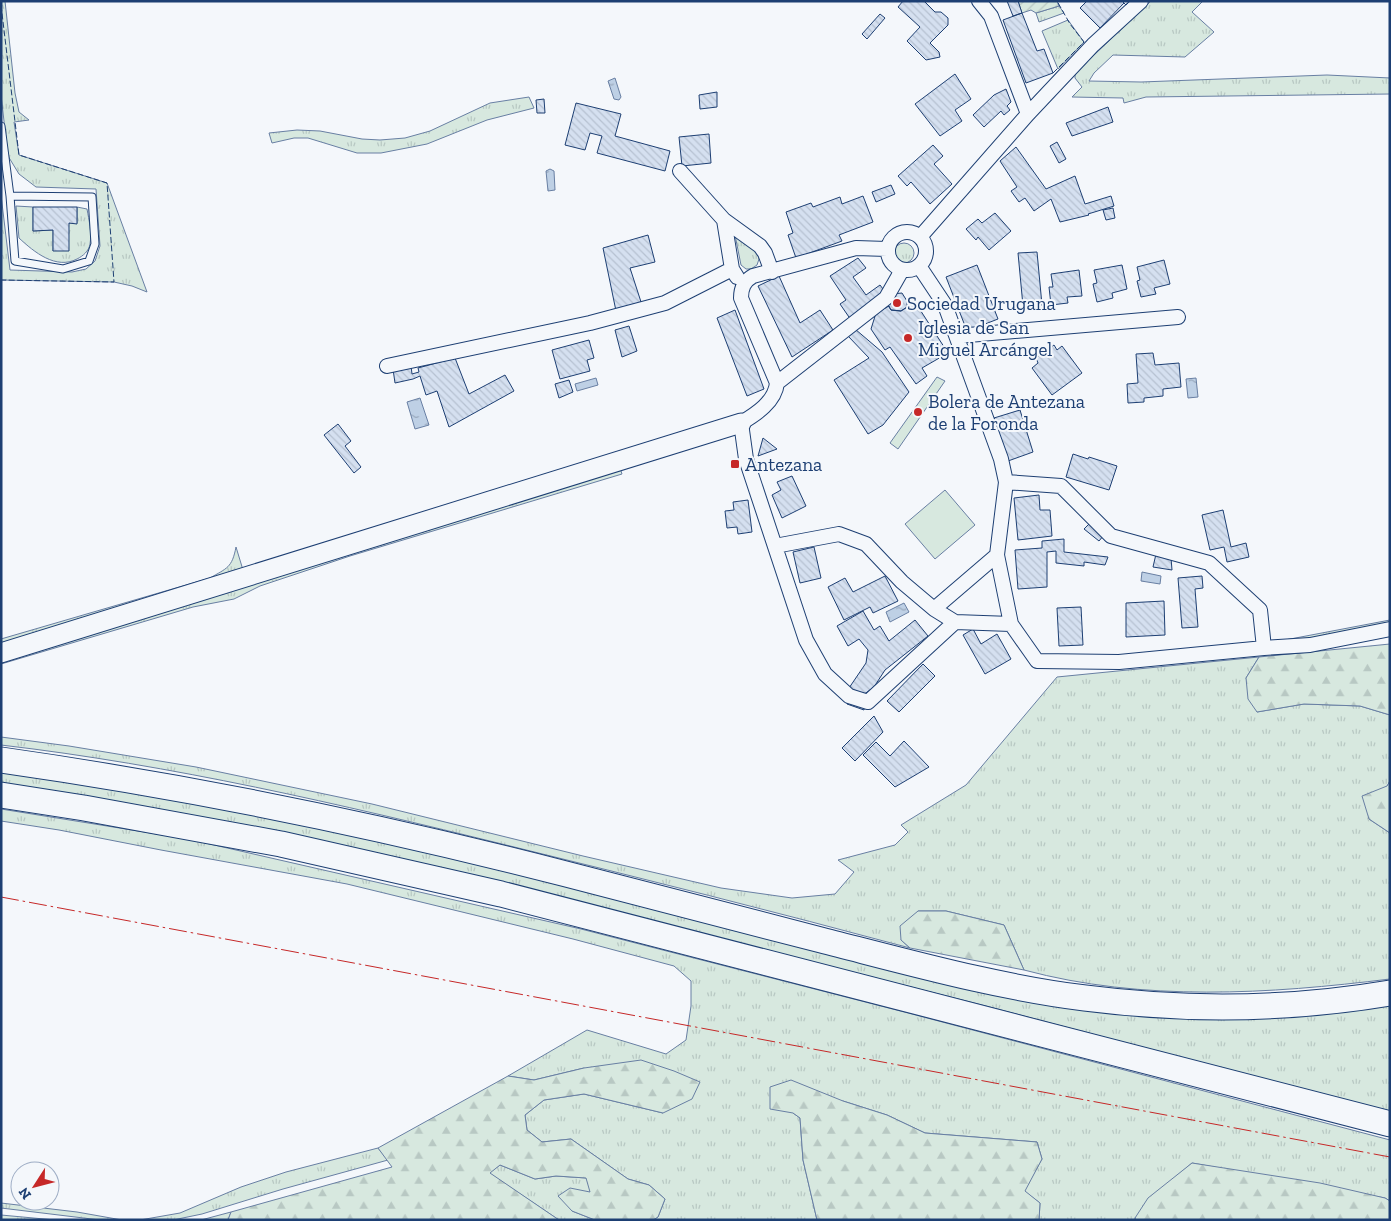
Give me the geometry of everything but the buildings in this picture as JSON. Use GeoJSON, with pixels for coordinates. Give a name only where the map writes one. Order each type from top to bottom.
{"type":"FeatureCollection","features":[{"type":"Feature","properties":{"kind":"highway"},"geometry":{"type":"LineString","coordinates":[[1,760],[105,774],[317,815],[518,862],[920,966],[1008,985],[1084,998],[1169,1006],[1229,1007],[1298,1004],[1361,998],[1390,993]]}},
{"type":"Feature","properties":{"kind":"highway"},"geometry":{"type":"LineString","coordinates":[[1,795],[84,808],[281,844],[501,894],[1390,1124]]}},
{"type":"Feature","properties":{"kind":"street"},"geometry":{"type":"LineString","coordinates":[[979,1],[991,16],[1028,114]]}},
{"type":"Feature","properties":{"kind":"street"},"geometry":{"type":"LineString","coordinates":[[920,238],[1028,114],[1094,45],[1141,1]]}},
{"type":"Feature","properties":{"kind":"street"},"geometry":{"type":"LineString","coordinates":[[680,171],[724,220],[760,246],[765,252],[772,272]]}},
{"type":"Feature","properties":{"kind":"street"},"geometry":{"type":"LineString","coordinates":[[724,220],[732,269],[743,286]]}},
{"type":"Feature","properties":{"kind":"street"},"geometry":{"type":"LineString","coordinates":[[911,232],[920,238],[925,244],[926,252],[924,260],[919,266],[911,270],[902,270],[894,266],[888,258],[887,249],[891,239],[900,233],[911,232]]}},
{"type":"Feature","properties":{"kind":"street"},"geometry":{"type":"LineString","coordinates":[[1,654],[741,422],[758,414],[776,390],[777,383],[741,298],[743,286],[748,279],[753,276],[856,248],[887,249]]}},
{"type":"Feature","properties":{"kind":"street"},"geometry":{"type":"LineString","coordinates":[[919,266],[945,305],[1001,459],[1006,482],[997,555],[1011,624],[1037,662],[1119,662],[1310,645],[1390,629]]}},
{"type":"Feature","properties":{"kind":"street"},"geometry":{"type":"LineString","coordinates":[[387,366],[590,323],[664,303],[732,269]]}},
{"type":"Feature","properties":{"kind":"street"},"geometry":{"type":"LineString","coordinates":[[777,383],[886,298],[902,270]]}},
{"type":"Feature","properties":{"kind":"street"},"geometry":{"type":"LineString","coordinates":[[957,336],[1178,317]]}},
{"type":"Feature","properties":{"kind":"street"},"geometry":{"type":"LineString","coordinates":[[741,422],[746,459],[806,640],[825,674],[849,696],[868,702],[955,622]]}},
{"type":"Feature","properties":{"kind":"street"},"geometry":{"type":"LineString","coordinates":[[1006,482],[1061,486],[1111,536],[1209,563],[1260,610],[1264,648]]}},
{"type":"Feature","properties":{"kind":"street"},"geometry":{"type":"LineString","coordinates":[[775,546],[839,534],[866,544],[902,582],[934,609],[955,622],[1011,624]]}},
{"type":"Feature","properties":{"kind":"street"},"geometry":{"type":"LineString","coordinates":[[934,609],[997,555]]}},
{"type":"Feature","properties":{"kind":"lane"},"geometry":{"type":"LineString","coordinates":[[1,126],[10,196],[15,261],[63,269],[89,261],[95,244],[92,197],[10,196]]}},
{"type":"Feature","properties":{"kind":"green space"},"geometry":{"type":"Polygon","coordinates":[[[1,1],[5,1],[15,93],[19,112],[29,120],[14,122],[19,155],[107,183],[147,292],[114,282],[1,280],[1,195],[10,270],[72,272],[86,269],[95,261],[100,246],[96,189],[36,187],[19,174],[8,156],[1,95],[1,1]]]}},
{"type":"Feature","properties":{"kind":"green space"},"geometry":{"type":"Polygon","coordinates":[[[1018,1],[1057,1],[1059,6],[1036,13],[1031,10],[1022,13],[1018,1]]]}},
{"type":"Feature","properties":{"kind":"green space"},"geometry":{"type":"Polygon","coordinates":[[[1151,1],[1203,1],[1192,12],[1214,32],[1185,57],[1113,55],[1094,73],[1089,81],[1141,82],[1327,75],[1390,78],[1390,94],[1146,97],[1124,103],[1123,98],[1072,97],[1082,87],[1075,78],[1075,73],[1151,1]]]}},
{"type":"Feature","properties":{"kind":"green space"},"geometry":{"type":"Polygon","coordinates":[[[1059,6],[1064,13],[1039,22],[1036,13],[1059,6]]]}},
{"type":"Feature","properties":{"kind":"green space"},"geometry":{"type":"Polygon","coordinates":[[[1068,20],[1084,42],[1058,69],[1042,31],[1068,20]]]}},
{"type":"Feature","properties":{"kind":"green space"},"geometry":{"type":"Polygon","coordinates":[[[529,97],[534,108],[487,120],[427,144],[381,153],[357,153],[308,138],[294,138],[272,143],[269,133],[297,130],[320,131],[362,139],[405,138],[430,131],[490,103],[529,97]]]}},
{"type":"Feature","properties":{"kind":"green space"},"geometry":{"type":"Polygon","coordinates":[[[16,206],[33,207],[33,231],[53,230],[53,251],[69,223],[77,223],[77,207],[87,209],[91,235],[88,249],[77,259],[69,262],[53,261],[38,254],[19,238],[16,206]]]}},
{"type":"Feature","properties":{"kind":"green space"},"geometry":{"type":"Polygon","coordinates":[[[735,235],[757,250],[759,259],[757,265],[751,269],[746,269],[741,265],[735,235]]]}},
{"type":"Feature","properties":{"kind":"green space"},"geometry":{"type":"Polygon","coordinates":[[[904,243],[911,246],[914,253],[911,260],[904,263],[897,260],[894,253],[897,246],[904,243]]]}},
{"type":"Feature","properties":{"kind":"green space","name":"Bolera de Antezana de la Foronda"},"geometry":{"type":"Polygon","coordinates":[[[937,377],[945,381],[898,449],[890,443],[937,377]]]}},
{"type":"Feature","properties":{"kind":"green space"},"geometry":{"type":"Polygon","coordinates":[[[620,468],[622,474],[350,556],[260,586],[234,599],[193,607],[1,664],[1,660],[620,468]]]}},
{"type":"Feature","properties":{"kind":"green space"},"geometry":{"type":"Polygon","coordinates":[[[945,490],[975,525],[935,559],[905,524],[945,490]]]}},
{"type":"Feature","properties":{"kind":"green space"},"geometry":{"type":"Polygon","coordinates":[[[236,547],[243,570],[1,647],[1,639],[210,578],[228,567],[233,559],[236,547]]]}},
{"type":"Feature","properties":{"kind":"green space"},"geometry":{"type":"Polygon","coordinates":[[[1390,620],[1390,625],[1286,645],[1285,640],[1390,620]]]}},
{"type":"Feature","properties":{"kind":"green space"},"geometry":{"type":"Polygon","coordinates":[[[1390,644],[1390,715],[1360,706],[1304,704],[1257,712],[1248,699],[1246,678],[1259,657],[1390,644]]]}},
{"type":"Feature","properties":{"kind":"green space"},"geometry":{"type":"Polygon","coordinates":[[[1259,657],[1246,678],[1257,712],[1304,704],[1360,706],[1390,715],[1390,781],[1369,819],[1390,833],[1390,979],[1298,988],[1206,992],[1114,987],[1069,980],[1024,970],[1004,925],[946,911],[918,911],[901,940],[910,948],[607,870],[318,801],[129,763],[1,745],[1,737],[196,767],[372,804],[721,888],[792,898],[835,894],[854,872],[838,860],[895,845],[908,832],[901,825],[966,785],[1057,677],[1259,657]]]}},
{"type":"Feature","properties":{"kind":"green space"},"geometry":{"type":"Polygon","coordinates":[[[1,770],[195,804],[323,829],[490,867],[989,993],[1390,1002],[1390,1113],[986,1006],[487,880],[1,783],[1,770]]]}},
{"type":"Feature","properties":{"kind":"green space"},"geometry":{"type":"Polygon","coordinates":[[[1390,781],[1390,833],[1369,819],[1362,796],[1387,786],[1390,781]]]}},
{"type":"Feature","properties":{"kind":"green space"},"geometry":{"type":"Polygon","coordinates":[[[1,809],[188,839],[581,929],[1390,1140],[1390,1201],[1385,1198],[1192,1163],[1172,1180],[1135,1218],[1136,1220],[1039,1220],[1040,1203],[1024,1191],[1042,1159],[1037,1142],[925,1133],[887,1115],[843,1101],[793,1113],[800,1118],[803,1160],[817,1220],[653,1220],[658,1217],[665,1199],[649,1185],[628,1179],[571,1139],[542,1142],[527,1130],[525,1115],[544,1100],[584,1094],[663,1113],[584,1068],[534,1080],[508,1076],[587,1030],[666,1054],[686,1040],[691,1006],[691,981],[674,966],[573,939],[347,884],[59,830],[1,821],[1,809]]]}},
{"type":"Feature","properties":{"kind":"green space"},"geometry":{"type":"Polygon","coordinates":[[[918,911],[946,911],[1004,925],[1024,970],[910,948],[901,940],[900,926],[918,911]]]}},
{"type":"Feature","properties":{"kind":"green space"},"geometry":{"type":"Polygon","coordinates":[[[641,1060],[700,1082],[692,1099],[663,1113],[584,1094],[544,1100],[525,1115],[527,1130],[542,1142],[571,1139],[628,1179],[649,1185],[665,1199],[658,1217],[653,1220],[595,1220],[572,1211],[558,1196],[570,1188],[590,1192],[586,1178],[556,1176],[535,1179],[500,1165],[490,1173],[559,1220],[228,1220],[231,1212],[392,1167],[378,1148],[508,1076],[534,1080],[584,1068],[641,1060]]]}},
{"type":"Feature","properties":{"kind":"green space"},"geometry":{"type":"Polygon","coordinates":[[[791,1080],[843,1101],[887,1115],[925,1133],[1037,1142],[1042,1159],[1025,1191],[1040,1203],[1039,1220],[817,1220],[803,1160],[800,1118],[793,1113],[770,1109],[770,1087],[791,1080]]]}},
{"type":"Feature","properties":{"kind":"green space"},"geometry":{"type":"Polygon","coordinates":[[[378,1148],[388,1160],[202,1214],[173,1220],[140,1220],[180,1213],[241,1187],[286,1172],[378,1148]]]}},
{"type":"Feature","properties":{"kind":"green space"},"geometry":{"type":"Polygon","coordinates":[[[1192,1163],[1320,1183],[1385,1198],[1390,1201],[1390,1220],[1136,1220],[1135,1218],[1148,1198],[1192,1163]]]}},
{"type":"Feature","properties":{"kind":"green space"},"geometry":{"type":"Polygon","coordinates":[[[500,1165],[535,1179],[556,1176],[587,1178],[591,1192],[572,1211],[595,1220],[559,1220],[489,1173],[500,1165]]]}},
{"type":"Feature","properties":{"kind":"green space"},"geometry":{"type":"Polygon","coordinates":[[[1,1203],[10,1204],[10,1209],[1,1208],[1,1203]]]}},
{"type":"Feature","properties":{"kind":"green space"},"geometry":{"type":"Polygon","coordinates":[[[60,1210],[122,1220],[100,1220],[26,1211],[60,1210]]]}},
{"type":"Feature","properties":{"kind":"green space"},"geometry":{"type":"Polygon","coordinates":[[[231,1212],[228,1220],[201,1220],[231,1212]]]}},
{"type":"Feature","properties":{"kind":"green space"},"geometry":{"type":"Polygon","coordinates":[[[1,1215],[55,1220],[1,1220],[1,1215]]]}},
{"type":"Feature","properties":{"kind":"water"},"geometry":{"type":"Polygon","coordinates":[[[615,78],[621,97],[619,100],[614,99],[608,81],[615,78]]]}},
{"type":"Feature","properties":{"kind":"water"},"geometry":{"type":"Polygon","coordinates":[[[550,169],[554,171],[555,190],[548,191],[546,171],[550,169]]]}},
{"type":"Feature","properties":{"kind":"water"},"geometry":{"type":"Polygon","coordinates":[[[596,378],[598,385],[577,391],[575,384],[596,378]]]}},
{"type":"Feature","properties":{"kind":"water"},"geometry":{"type":"Polygon","coordinates":[[[1196,378],[1198,397],[1188,398],[1186,379],[1196,378]]]}},
{"type":"Feature","properties":{"kind":"water"},"geometry":{"type":"Polygon","coordinates":[[[420,398],[429,425],[415,429],[407,402],[420,398]]]}},
{"type":"Feature","properties":{"kind":"water"},"geometry":{"type":"Polygon","coordinates":[[[1142,572],[1161,576],[1160,584],[1141,581],[1142,572]]]}},
{"type":"Feature","properties":{"kind":"water"},"geometry":{"type":"Polygon","coordinates":[[[904,603],[909,612],[890,622],[886,612],[904,603]]]}},
{"type":"Feature","properties":{"kind":"fence"},"geometry":{"type":"LineString","coordinates":[[1053,73],[1084,42],[1070,24],[1057,1]]}},
{"type":"Feature","properties":{"kind":"fence"},"geometry":{"type":"LineString","coordinates":[[1124,3],[1126,5],[1130,1]]}},
{"type":"Feature","properties":{"kind":"fence"},"geometry":{"type":"LineString","coordinates":[[1,5],[19,155],[107,183],[114,282],[1,280]]}},
{"type":"Feature","properties":{"kind":"power"},"geometry":{"type":"LineString","coordinates":[[1,897],[1390,1157]]}},
{"type":"Feature","properties":{"kind":"place","name":"Sociedad Urugana"},"geometry":{"type":"Point","coordinates":[897,303]}},
{"type":"Feature","properties":{"kind":"place","name":"Iglesia de San Miguel Arcángel"},"geometry":{"type":"Point","coordinates":[908,338]}},
{"type":"Feature","properties":{"kind":"place","name":"Bolera de Antezana de la Foronda"},"geometry":{"type":"Point","coordinates":[918,412]}},
{"type":"Feature","properties":{"kind":"place","name":"Antezana"},"geometry":{"type":"Point","coordinates":[735,464]}}]}
